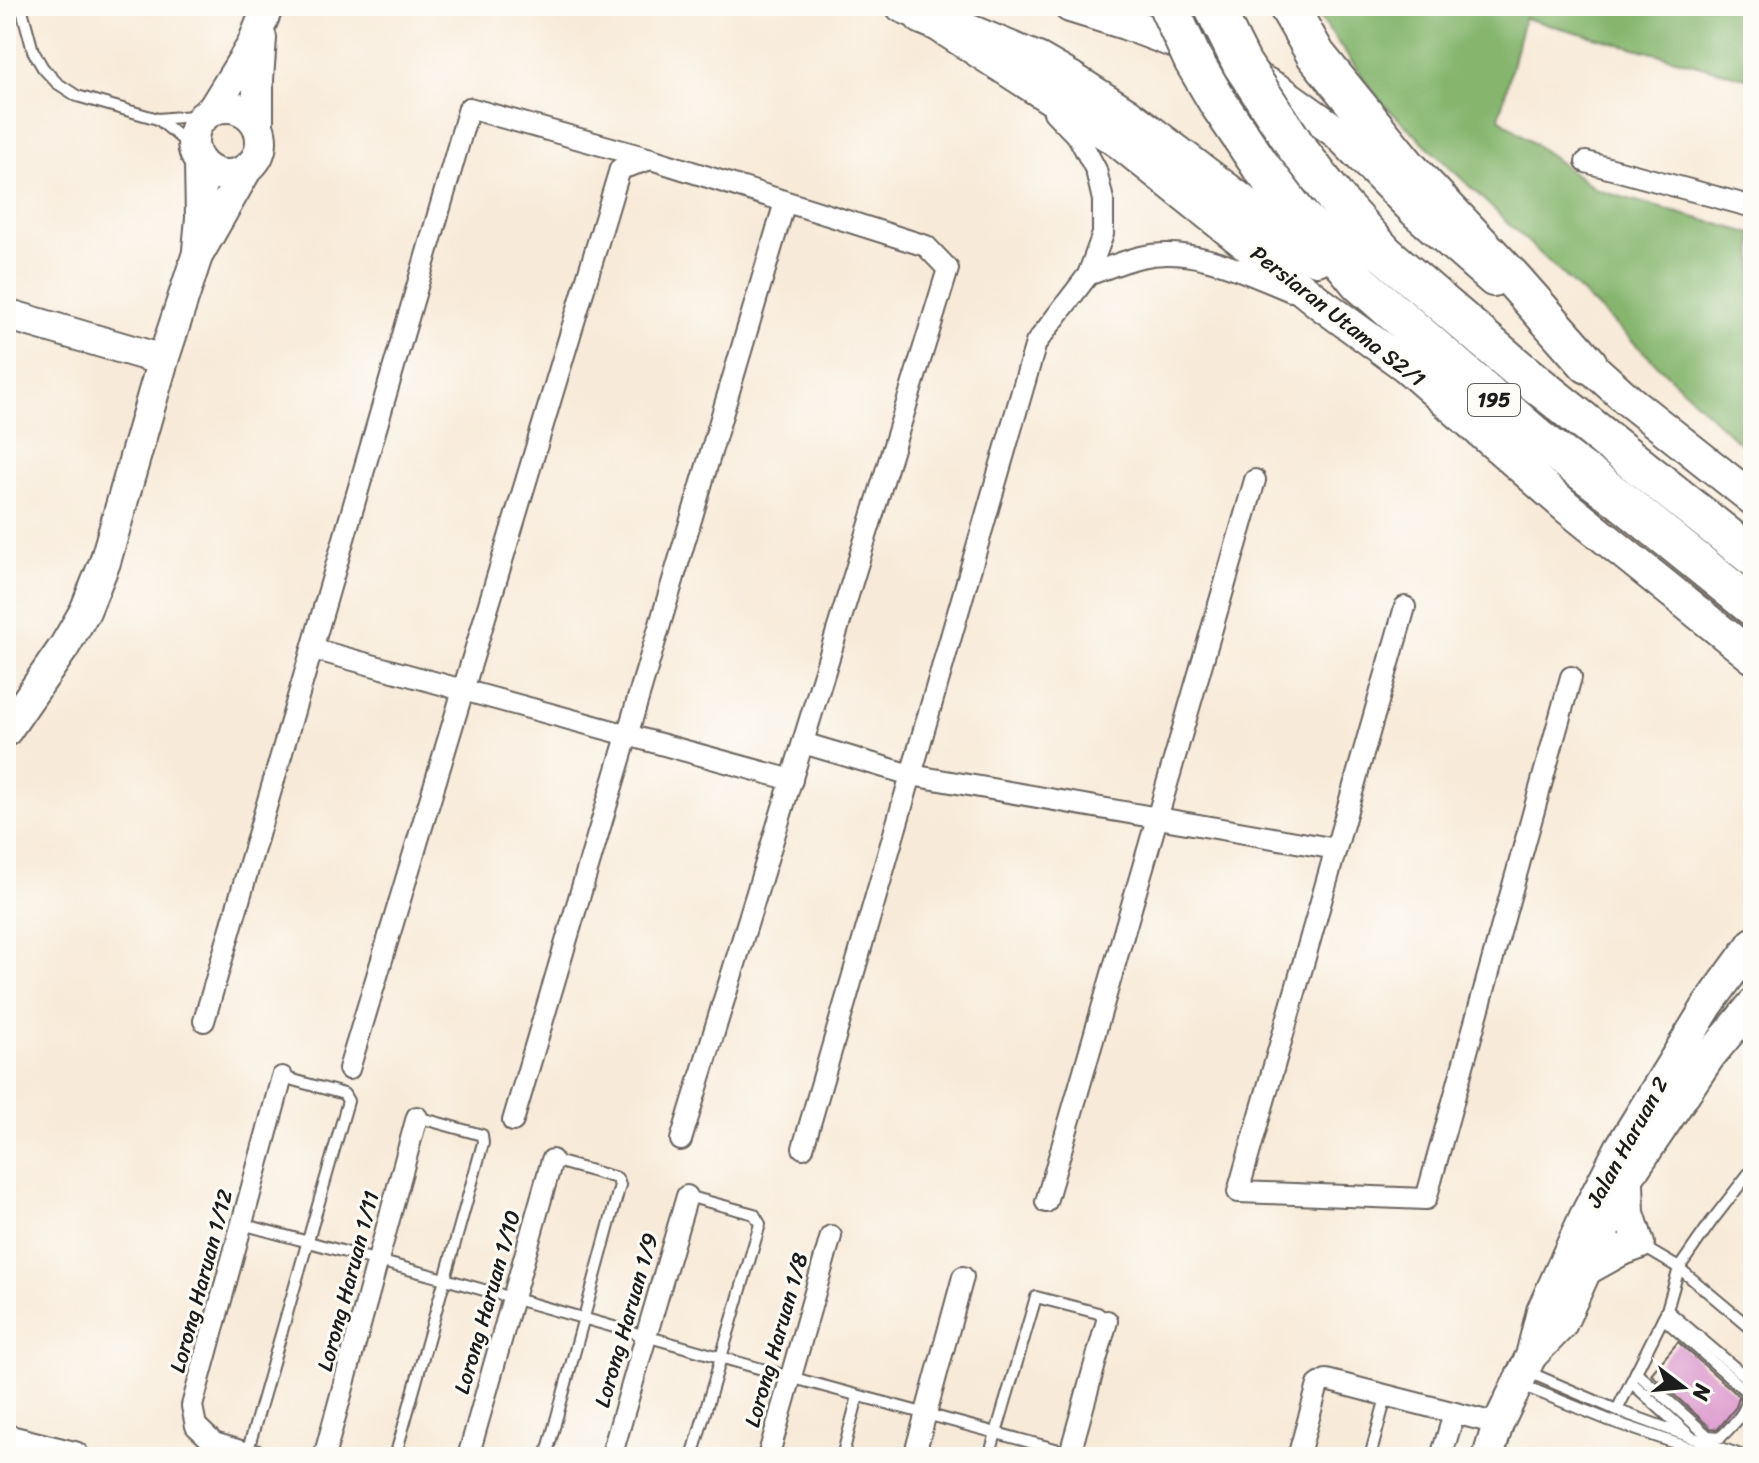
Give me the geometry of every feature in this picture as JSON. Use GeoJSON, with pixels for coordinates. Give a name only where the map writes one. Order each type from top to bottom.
{"type":"FeatureCollection","features":[{"type":"Feature","properties":{"kind":"highway","name":"195"},"geometry":{"type":"LineString","coordinates":[[1168,6],[1193,60],[1260,165],[1298,215],[1329,245],[1360,283],[1539,439],[1617,497],[1753,607]]}},
{"type":"Feature","properties":{"kind":"highway","name":"195"},"geometry":{"type":"LineString","coordinates":[[1213,6],[1242,64],[1297,148],[1340,204],[1385,254],[1523,373],[1753,557]]}},
{"type":"Feature","properties":{"kind":"highway"},"geometry":{"type":"LineString","coordinates":[[1288,6],[1316,55],[1408,168],[1588,364]]}},
{"type":"Feature","properties":{"kind":"highway"},"geometry":{"type":"LineString","coordinates":[[912,10],[1037,62],[1070,81],[1125,116],[1276,230],[1360,283]]}},
{"type":"Feature","properties":{"kind":"main road"},"geometry":{"type":"LineString","coordinates":[[1070,6],[1220,59],[1298,103],[1338,133],[1418,214],[1628,400],[1753,499]]}},
{"type":"Feature","properties":{"kind":"main road","name":"Persiaran Utama S2/1"},"geometry":{"type":"LineString","coordinates":[[912,10],[1119,142],[1320,303],[1406,366],[1568,508],[1753,657]]}},
{"type":"Feature","properties":{"kind":"street"},"geometry":{"type":"LineString","coordinates":[[197,256],[201,218],[198,158],[193,133],[252,46],[266,13]]}},
{"type":"Feature","properties":{"kind":"street"},"geometry":{"type":"LineString","coordinates":[[6,731],[85,611],[105,562],[163,360],[197,256],[261,145],[258,125],[260,48],[266,13]]}},
{"type":"Feature","properties":{"kind":"street"},"geometry":{"type":"LineString","coordinates":[[803,1148],[1036,343],[1088,275],[1103,234],[1103,200],[1096,170],[1079,138],[1025,81]]}},
{"type":"Feature","properties":{"kind":"street"},"geometry":{"type":"LineString","coordinates":[[209,112],[224,106],[234,107],[244,111],[258,125]]}},
{"type":"Feature","properties":{"kind":"street"},"geometry":{"type":"LineString","coordinates":[[204,1021],[469,108],[651,159],[926,246],[948,269],[681,1140]]}},
{"type":"Feature","properties":{"kind":"street"},"geometry":{"type":"LineString","coordinates":[[198,158],[208,169],[227,176],[246,170]]}},
{"type":"Feature","properties":{"kind":"street"},"geometry":{"type":"LineString","coordinates":[[349,1069],[620,169],[651,159]]}},
{"type":"Feature","properties":{"kind":"street"},"geometry":{"type":"LineString","coordinates":[[1586,162],[1753,207]]}},
{"type":"Feature","properties":{"kind":"street"},"geometry":{"type":"LineString","coordinates":[[513,1121],[785,202]]}},
{"type":"Feature","properties":{"kind":"street"},"geometry":{"type":"LineString","coordinates":[[1088,275],[1142,257],[1173,254],[1222,263],[1320,303]]}},
{"type":"Feature","properties":{"kind":"street"},"geometry":{"type":"LineString","coordinates":[[6,314],[163,360]]}},
{"type":"Feature","properties":{"kind":"street"},"geometry":{"type":"LineString","coordinates":[[1046,1202],[1255,480]]}},
{"type":"Feature","properties":{"kind":"street"},"geometry":{"type":"LineString","coordinates":[[1405,607],[1238,1192],[1426,1199],[1571,677]]}},
{"type":"Feature","properties":{"kind":"street"},"geometry":{"type":"LineString","coordinates":[[313,649],[792,780]]}},
{"type":"Feature","properties":{"kind":"street"},"geometry":{"type":"LineString","coordinates":[[803,743],[911,775],[1336,849]]}},
{"type":"Feature","properties":{"kind":"street","name":"Jalan Haruan 2"},"geometry":{"type":"LineString","coordinates":[[1488,1457],[1498,1424],[1524,1370],[1542,1311],[1615,1232],[1620,1148],[1708,1005],[1753,943]]}},
{"type":"Feature","properties":{"kind":"street","name":"Jalan Haruan 2"},"geometry":{"type":"LineString","coordinates":[[1524,1370],[1561,1325],[1586,1270],[1615,1232],[1628,1178],[1710,1056],[1753,1004]]}},
{"type":"Feature","properties":{"kind":"street","name":"Lorong Haruan 1/12"},"geometry":{"type":"LineString","coordinates":[[254,1455],[214,1443],[196,1426],[192,1406],[282,1077]]}},
{"type":"Feature","properties":{"kind":"street","name":"Lorong Haruan 1/11"},"geometry":{"type":"LineString","coordinates":[[324,1457],[417,1117]]}},
{"type":"Feature","properties":{"kind":"street","name":"Lorong Haruan 1/10"},"geometry":{"type":"LineString","coordinates":[[468,1457],[552,1160]]}},
{"type":"Feature","properties":{"kind":"street","name":"Lorong Haruan 1/9"},"geometry":{"type":"LineString","coordinates":[[611,1457],[687,1196]]}},
{"type":"Feature","properties":{"kind":"street","name":"Lorong Haruan 1/8"},"geometry":{"type":"LineString","coordinates":[[768,1457],[831,1236]]}},
{"type":"Feature","properties":{"kind":"street"},"geometry":{"type":"LineString","coordinates":[[914,1457],[963,1277]]}},
{"type":"Feature","properties":{"kind":"street"},"geometry":{"type":"LineString","coordinates":[[1070,1455],[1107,1321]]}},
{"type":"Feature","properties":{"kind":"street"},"geometry":{"type":"LineString","coordinates":[[1298,1457],[1318,1385],[1326,1380],[1498,1424]]}},
{"type":"Feature","properties":{"kind":"street"},"geometry":{"type":"LineString","coordinates":[[1441,1457],[1454,1414]]}},
{"type":"Feature","properties":{"kind":"street"},"geometry":{"type":"LineString","coordinates":[[6,1440],[74,1457]]}},
{"type":"Feature","properties":{"kind":"lane"},"geometry":{"type":"LineString","coordinates":[[21,6],[33,51],[43,68],[57,83],[77,96],[158,119],[209,112]]}},
{"type":"Feature","properties":{"kind":"lane"},"geometry":{"type":"LineString","coordinates":[[158,119],[198,158]]}},
{"type":"Feature","properties":{"kind":"lane"},"geometry":{"type":"LineString","coordinates":[[254,1455],[308,1242],[348,1101],[344,1094],[282,1077]]}},
{"type":"Feature","properties":{"kind":"lane"},"geometry":{"type":"LineString","coordinates":[[395,1457],[483,1143],[482,1135],[417,1117]]}},
{"type":"Feature","properties":{"kind":"lane"},"geometry":{"type":"LineString","coordinates":[[546,1457],[620,1185],[617,1178],[552,1160]]}},
{"type":"Feature","properties":{"kind":"lane"},"geometry":{"type":"LineString","coordinates":[[1617,1410],[1665,1314],[1679,1268],[1753,1168]]}},
{"type":"Feature","properties":{"kind":"lane"},"geometry":{"type":"LineString","coordinates":[[687,1196],[754,1214],[760,1224],[692,1457]]}},
{"type":"Feature","properties":{"kind":"lane"},"geometry":{"type":"LineString","coordinates":[[242,1224],[1070,1455]]}},
{"type":"Feature","properties":{"kind":"lane"},"geometry":{"type":"LineString","coordinates":[[1615,1232],[1679,1268],[1753,1330]]}},
{"type":"Feature","properties":{"kind":"lane"},"geometry":{"type":"LineString","coordinates":[[989,1457],[1036,1297],[1098,1313],[1107,1321]]}},
{"type":"Feature","properties":{"kind":"lane"},"geometry":{"type":"LineString","coordinates":[[1633,1377],[1714,1438],[1721,1437],[1745,1409],[1747,1392],[1665,1314]]}},
{"type":"Feature","properties":{"kind":"lane"},"geometry":{"type":"LineString","coordinates":[[1665,1314],[1753,1383]]}},
{"type":"Feature","properties":{"kind":"lane"},"geometry":{"type":"LineString","coordinates":[[1524,1370],[1693,1439],[1750,1456]]}},
{"type":"Feature","properties":{"kind":"lane"},"geometry":{"type":"LineString","coordinates":[[1524,1370],[1611,1421],[1716,1457]]}},
{"type":"Feature","properties":{"kind":"lane"},"geometry":{"type":"LineString","coordinates":[[1633,1377],[1693,1439]]}},
{"type":"Feature","properties":{"kind":"lane"},"geometry":{"type":"LineString","coordinates":[[842,1457],[858,1396]]}},
{"type":"Feature","properties":{"kind":"lane"},"geometry":{"type":"LineString","coordinates":[[1370,1457],[1386,1397]]}},
{"type":"Feature","properties":{"kind":"green space"},"geometry":{"type":"Polygon","coordinates":[[[1312,6],[1753,6],[1753,80],[1524,18],[1499,118],[1597,190],[1753,234],[1753,456],[1379,100],[1312,6]]]}},
{"type":"Feature","properties":{"kind":"building"},"geometry":{"type":"Polygon","coordinates":[[[1678,1342],[1739,1396],[1736,1407],[1718,1429],[1711,1428],[1651,1374],[1678,1342]]]}}]}
